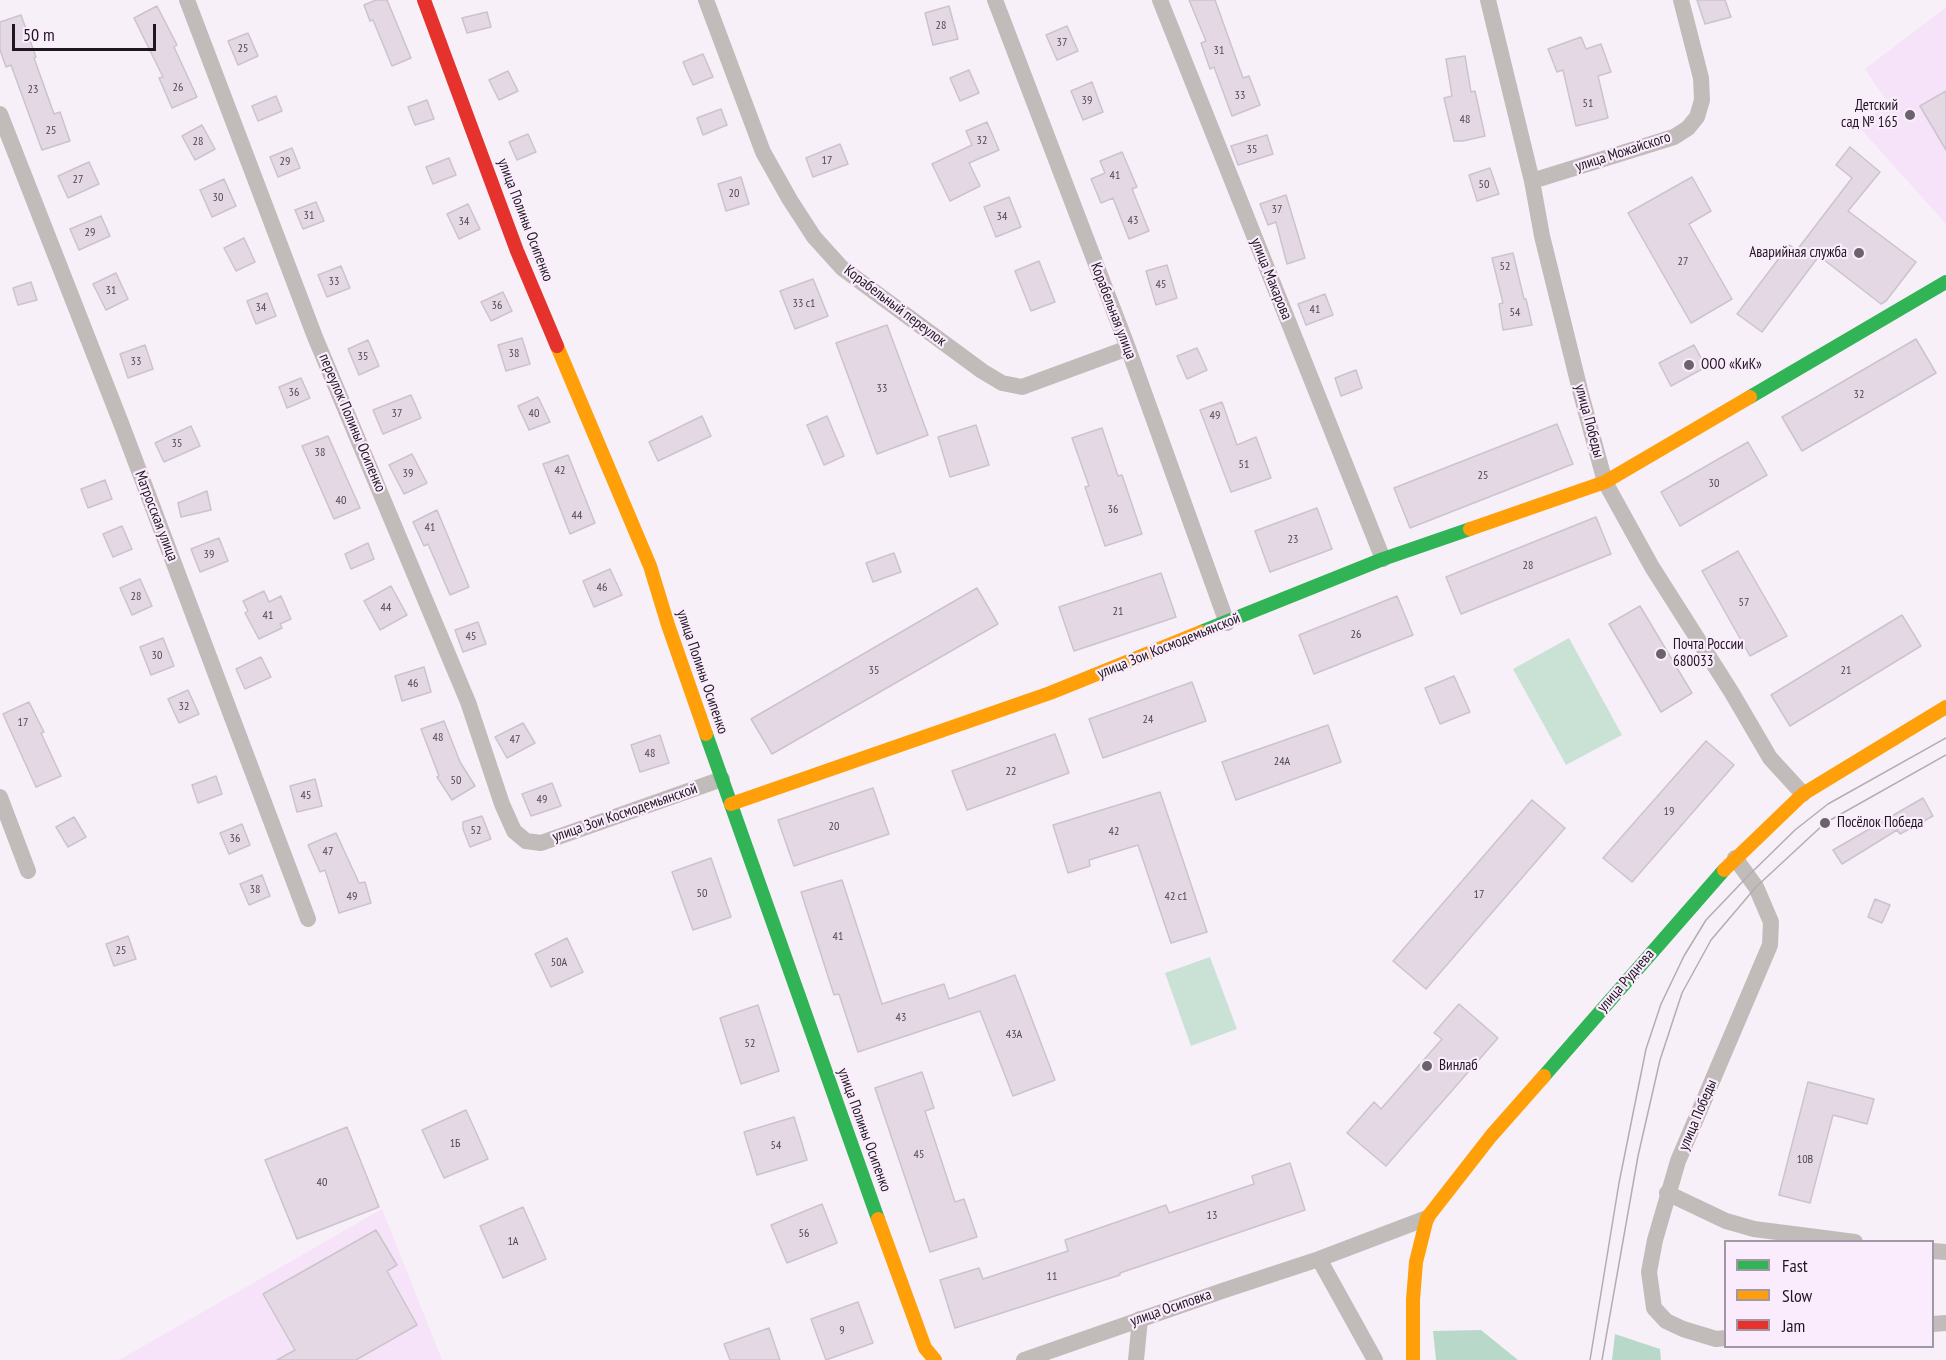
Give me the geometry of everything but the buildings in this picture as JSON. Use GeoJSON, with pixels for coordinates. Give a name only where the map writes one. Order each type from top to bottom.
{"type":"FeatureCollection","features":[{"type":"Feature","properties":{"kind":"street","name":"переулок Полины Осипенко"},"geometry":{"type":"LineString","coordinates":[[187,0],[315,337],[468,702],[502,804],[514,831],[526,841]]}},
{"type":"Feature","properties":{"kind":"street","name":"улица Полины Осипенко"},"geometry":{"type":"LineString","coordinates":[[424,0],[518,250],[650,566],[730,804],[925,1348],[935,1360]]}},
{"type":"Feature","properties":{"kind":"street","name":"Корабельный переулок"},"geometry":{"type":"LineString","coordinates":[[706,0],[763,152],[814,237],[842,268],[982,371],[1002,383],[1022,387],[1128,348]]}},
{"type":"Feature","properties":{"kind":"street","name":"Корабельная улица"},"geometry":{"type":"LineString","coordinates":[[994,0],[1128,348],[1227,623]]}},
{"type":"Feature","properties":{"kind":"street","name":"улица Макарова"},"geometry":{"type":"LineString","coordinates":[[1160,0],[1383,559]]}},
{"type":"Feature","properties":{"kind":"street","name":"улица Победы"},"geometry":{"type":"LineString","coordinates":[[1488,0],[1532,181],[1548,258],[1605,482],[1652,567],[1732,693],[1770,758],[1803,794]]}},
{"type":"Feature","properties":{"kind":"street","name":"улица Можайского"},"geometry":{"type":"LineString","coordinates":[[1532,181],[1674,137],[1688,128],[1697,117],[1702,100],[1701,78],[1680,0]]}},
{"type":"Feature","properties":{"kind":"street","name":"Матросская улица"},"geometry":{"type":"LineString","coordinates":[[0,114],[121,423],[308,919]]}},
{"type":"Feature","properties":{"kind":"street","name":"улица Зои Космодемьянской"},"geometry":{"type":"LineString","coordinates":[[730,804],[1039,697],[1383,559],[1605,482],[1946,282]]}},
{"type":"Feature","properties":{"kind":"street","name":"улица Руднева"},"geometry":{"type":"LineString","coordinates":[[1427,1218],[1491,1136],[1735,858],[1803,794],[1946,707]]}},
{"type":"Feature","properties":{"kind":"street","name":"улица Зои Космодемьянской"},"geometry":{"type":"LineString","coordinates":[[526,841],[541,843],[722,779]]}},
{"type":"Feature","properties":{"kind":"street"},"geometry":{"type":"LineString","coordinates":[[0,797],[28,871]]}},
{"type":"Feature","properties":{"kind":"street","name":"улица Победы"},"geometry":{"type":"LineString","coordinates":[[1724,1338],[1716,1339],[1666,1321],[1654,1308],[1649,1272],[1667,1193],[1678,1161],[1770,945],[1771,922],[1768,913],[1756,887],[1735,858]]}},
{"type":"Feature","properties":{"kind":"street"},"geometry":{"type":"LineString","coordinates":[[1667,1193],[1726,1221],[1754,1229],[1840,1240]]}},
{"type":"Feature","properties":{"kind":"street"},"geometry":{"type":"LineString","coordinates":[[1375,1360],[1319,1259],[1427,1218]]}},
{"type":"Feature","properties":{"kind":"street"},"geometry":{"type":"LineString","coordinates":[[1413,1360],[1413,1300],[1416,1262],[1427,1218]]}},
{"type":"Feature","properties":{"kind":"street","name":"улица Осиповка"},"geometry":{"type":"LineString","coordinates":[[1024,1360],[1319,1259]]}},
{"type":"Feature","properties":{"kind":"street"},"geometry":{"type":"LineString","coordinates":[[1136,1360],[1140,1319]]}},
{"type":"Feature","properties":{"kind":"shaded area","name":"Детский сад № 165"},"geometry":{"type":"Polygon","coordinates":[[[1946,7],[1946,224],[1859,127],[1888,103],[1865,69],[1946,7]]]}},
{"type":"Feature","properties":{"kind":"shaded area"},"geometry":{"type":"Polygon","coordinates":[[[382,1209],[442,1360],[119,1360],[382,1209]]]}},
{"type":"Feature","properties":{"kind":"green space"},"geometry":{"type":"Polygon","coordinates":[[[1569,638],[1622,735],[1566,765],[1513,669],[1569,638]]]}},
{"type":"Feature","properties":{"kind":"green space"},"geometry":{"type":"Polygon","coordinates":[[[1210,957],[1237,1029],[1191,1046],[1165,973],[1210,957]]]}},
{"type":"Feature","properties":{"kind":"green space"},"geometry":{"type":"Polygon","coordinates":[[[1481,1330],[1518,1360],[1436,1360],[1433,1331],[1481,1330]]]}},
{"type":"Feature","properties":{"kind":"green space"},"geometry":{"type":"Polygon","coordinates":[[[1615,1334],[1660,1349],[1661,1360],[1612,1360],[1615,1334]]]}},
{"type":"Feature","properties":{"kind":"tram line"},"geometry":{"type":"LineString","coordinates":[[1590,1360],[1619,1183],[1646,1049],[1661,1004],[1684,956],[1706,920],[1795,830],[1828,804],[1946,738]]}},
{"type":"Feature","properties":{"kind":"tram line"},"geometry":{"type":"LineString","coordinates":[[1602,1360],[1638,1156],[1660,1060],[1682,993],[1711,940],[1756,887],[1825,823],[1946,755]]}},
{"type":"Feature","properties":{"kind":"traffic: fast"},"geometry":{"type":"LineString","coordinates":[[1750,397],[1946,282]]}},
{"type":"Feature","properties":{"kind":"traffic: fast"},"geometry":{"type":"LineString","coordinates":[[1201,632],[1383,559],[1470,529]]}},
{"type":"Feature","properties":{"kind":"traffic: fast"},"geometry":{"type":"LineString","coordinates":[[706,734],[878,1219]]}},
{"type":"Feature","properties":{"kind":"traffic: fast"},"geometry":{"type":"LineString","coordinates":[[1544,1076],[1724,870]]}},
{"type":"Feature","properties":{"kind":"traffic: slow"},"geometry":{"type":"LineString","coordinates":[[557,346],[650,566],[706,734]]}},
{"type":"Feature","properties":{"kind":"traffic: slow"},"geometry":{"type":"LineString","coordinates":[[1470,529],[1605,482],[1750,397]]}},
{"type":"Feature","properties":{"kind":"traffic: slow"},"geometry":{"type":"LineString","coordinates":[[731,804],[1050,693],[1201,632]]}},
{"type":"Feature","properties":{"kind":"traffic: slow"},"geometry":{"type":"LineString","coordinates":[[1724,870],[1803,794],[1946,707]]}},
{"type":"Feature","properties":{"kind":"traffic: slow"},"geometry":{"type":"LineString","coordinates":[[1413,1360],[1413,1300],[1416,1262],[1427,1218],[1491,1136],[1544,1076]]}},
{"type":"Feature","properties":{"kind":"traffic: slow"},"geometry":{"type":"LineString","coordinates":[[878,1219],[925,1348],[935,1360]]}},
{"type":"Feature","properties":{"kind":"traffic: jam"},"geometry":{"type":"LineString","coordinates":[[424,0],[517,251],[557,346]]}},
{"type":"Feature","properties":{"kind":"place","name":"Детский сад № 165"},"geometry":{"type":"Point","coordinates":[1910,115]}},
{"type":"Feature","properties":{"kind":"place","name":"Аварийная служба"},"geometry":{"type":"Point","coordinates":[1859,253]}},
{"type":"Feature","properties":{"kind":"place","name":"ООО «КиК»"},"geometry":{"type":"Point","coordinates":[1689,365]}},
{"type":"Feature","properties":{"kind":"place","name":"Почта России 680033"},"geometry":{"type":"Point","coordinates":[1661,654]}},
{"type":"Feature","properties":{"kind":"place","name":"Посёлок Победа"},"geometry":{"type":"Point","coordinates":[1825,823]}},
{"type":"Feature","properties":{"kind":"place","name":"Винлаб"},"geometry":{"type":"Point","coordinates":[1427,1066]}}]}
